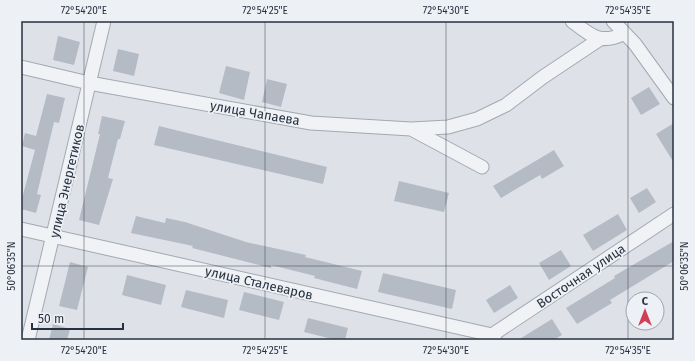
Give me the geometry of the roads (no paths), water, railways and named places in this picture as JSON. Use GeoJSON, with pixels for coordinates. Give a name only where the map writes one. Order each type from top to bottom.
{"type":"FeatureCollection","features":[{"type":"Feature","properties":{"kind":"street","name":"улица Энергетиков"},"geometry":{"type":"LineString","coordinates":[[28,340],[54,237],[104,21]]}},
{"type":"Feature","properties":{"kind":"street"},"geometry":{"type":"LineString","coordinates":[[572,21],[590,35],[600,39],[614,38],[623,34]]}},
{"type":"Feature","properties":{"kind":"street"},"geometry":{"type":"LineString","coordinates":[[613,21],[623,34],[635,44],[674,98]]}},
{"type":"Feature","properties":{"kind":"street"},"geometry":{"type":"LineString","coordinates":[[411,128],[448,127],[477,119],[506,105],[542,77],[600,39]]}},
{"type":"Feature","properties":{"kind":"street","name":"улица Чапаева"},"geometry":{"type":"LineString","coordinates":[[21,67],[89,83],[311,123],[411,128],[482,168]]}},
{"type":"Feature","properties":{"kind":"street","name":"Восточная улица"},"geometry":{"type":"LineString","coordinates":[[492,338],[674,214]]}},
{"type":"Feature","properties":{"kind":"street","name":"улица Сталеваров"},"geometry":{"type":"LineString","coordinates":[[21,229],[492,338]]}}]}
